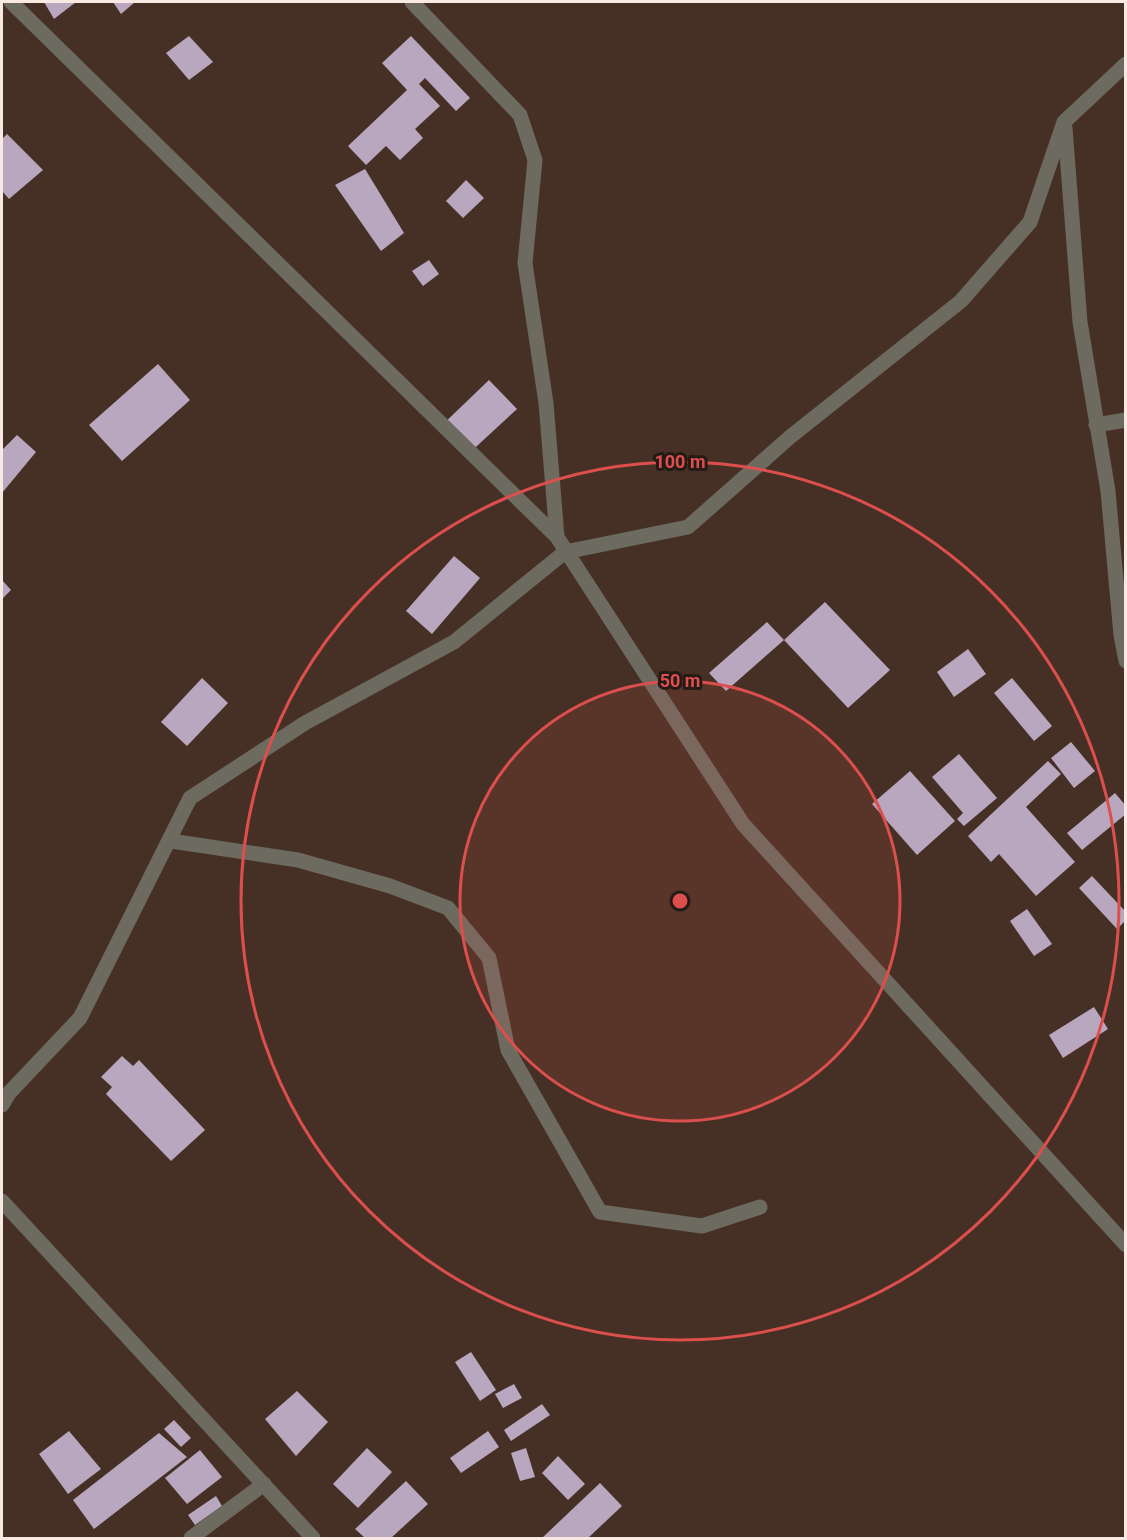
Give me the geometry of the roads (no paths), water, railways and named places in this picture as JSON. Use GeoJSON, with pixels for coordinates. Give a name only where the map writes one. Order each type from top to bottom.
{"type":"FeatureCollection","features":[{"type":"Feature","properties":{"kind":"street"},"geometry":{"type":"LineString","coordinates":[[11,2],[557,537],[743,824],[1125,1245]]}},
{"type":"Feature","properties":{"kind":"street"},"geometry":{"type":"LineString","coordinates":[[412,2],[520,115],[535,160],[525,263],[546,404],[557,537]]}},
{"type":"Feature","properties":{"kind":"street"},"geometry":{"type":"LineString","coordinates":[[2,1105],[9,1093],[80,1018],[190,798],[305,723],[454,642],[565,552],[688,527],[790,437],[961,301],[1030,222],[1064,122],[1125,64]]}},
{"type":"Feature","properties":{"kind":"street"},"geometry":{"type":"LineString","coordinates":[[1064,122],[1080,322],[1108,491],[1125,661]]}},
{"type":"Feature","properties":{"kind":"street"},"geometry":{"type":"LineString","coordinates":[[1096,425],[1125,420]]}},
{"type":"Feature","properties":{"kind":"street"},"geometry":{"type":"LineString","coordinates":[[171,840],[298,860],[390,886],[448,908],[489,958],[508,1050],[600,1212],[702,1226],[760,1207]]}},
{"type":"Feature","properties":{"kind":"street"},"geometry":{"type":"LineString","coordinates":[[2,1201],[314,1539]]}},
{"type":"Feature","properties":{"kind":"street"},"geometry":{"type":"LineString","coordinates":[[191,1539],[264,1484]]}}]}
